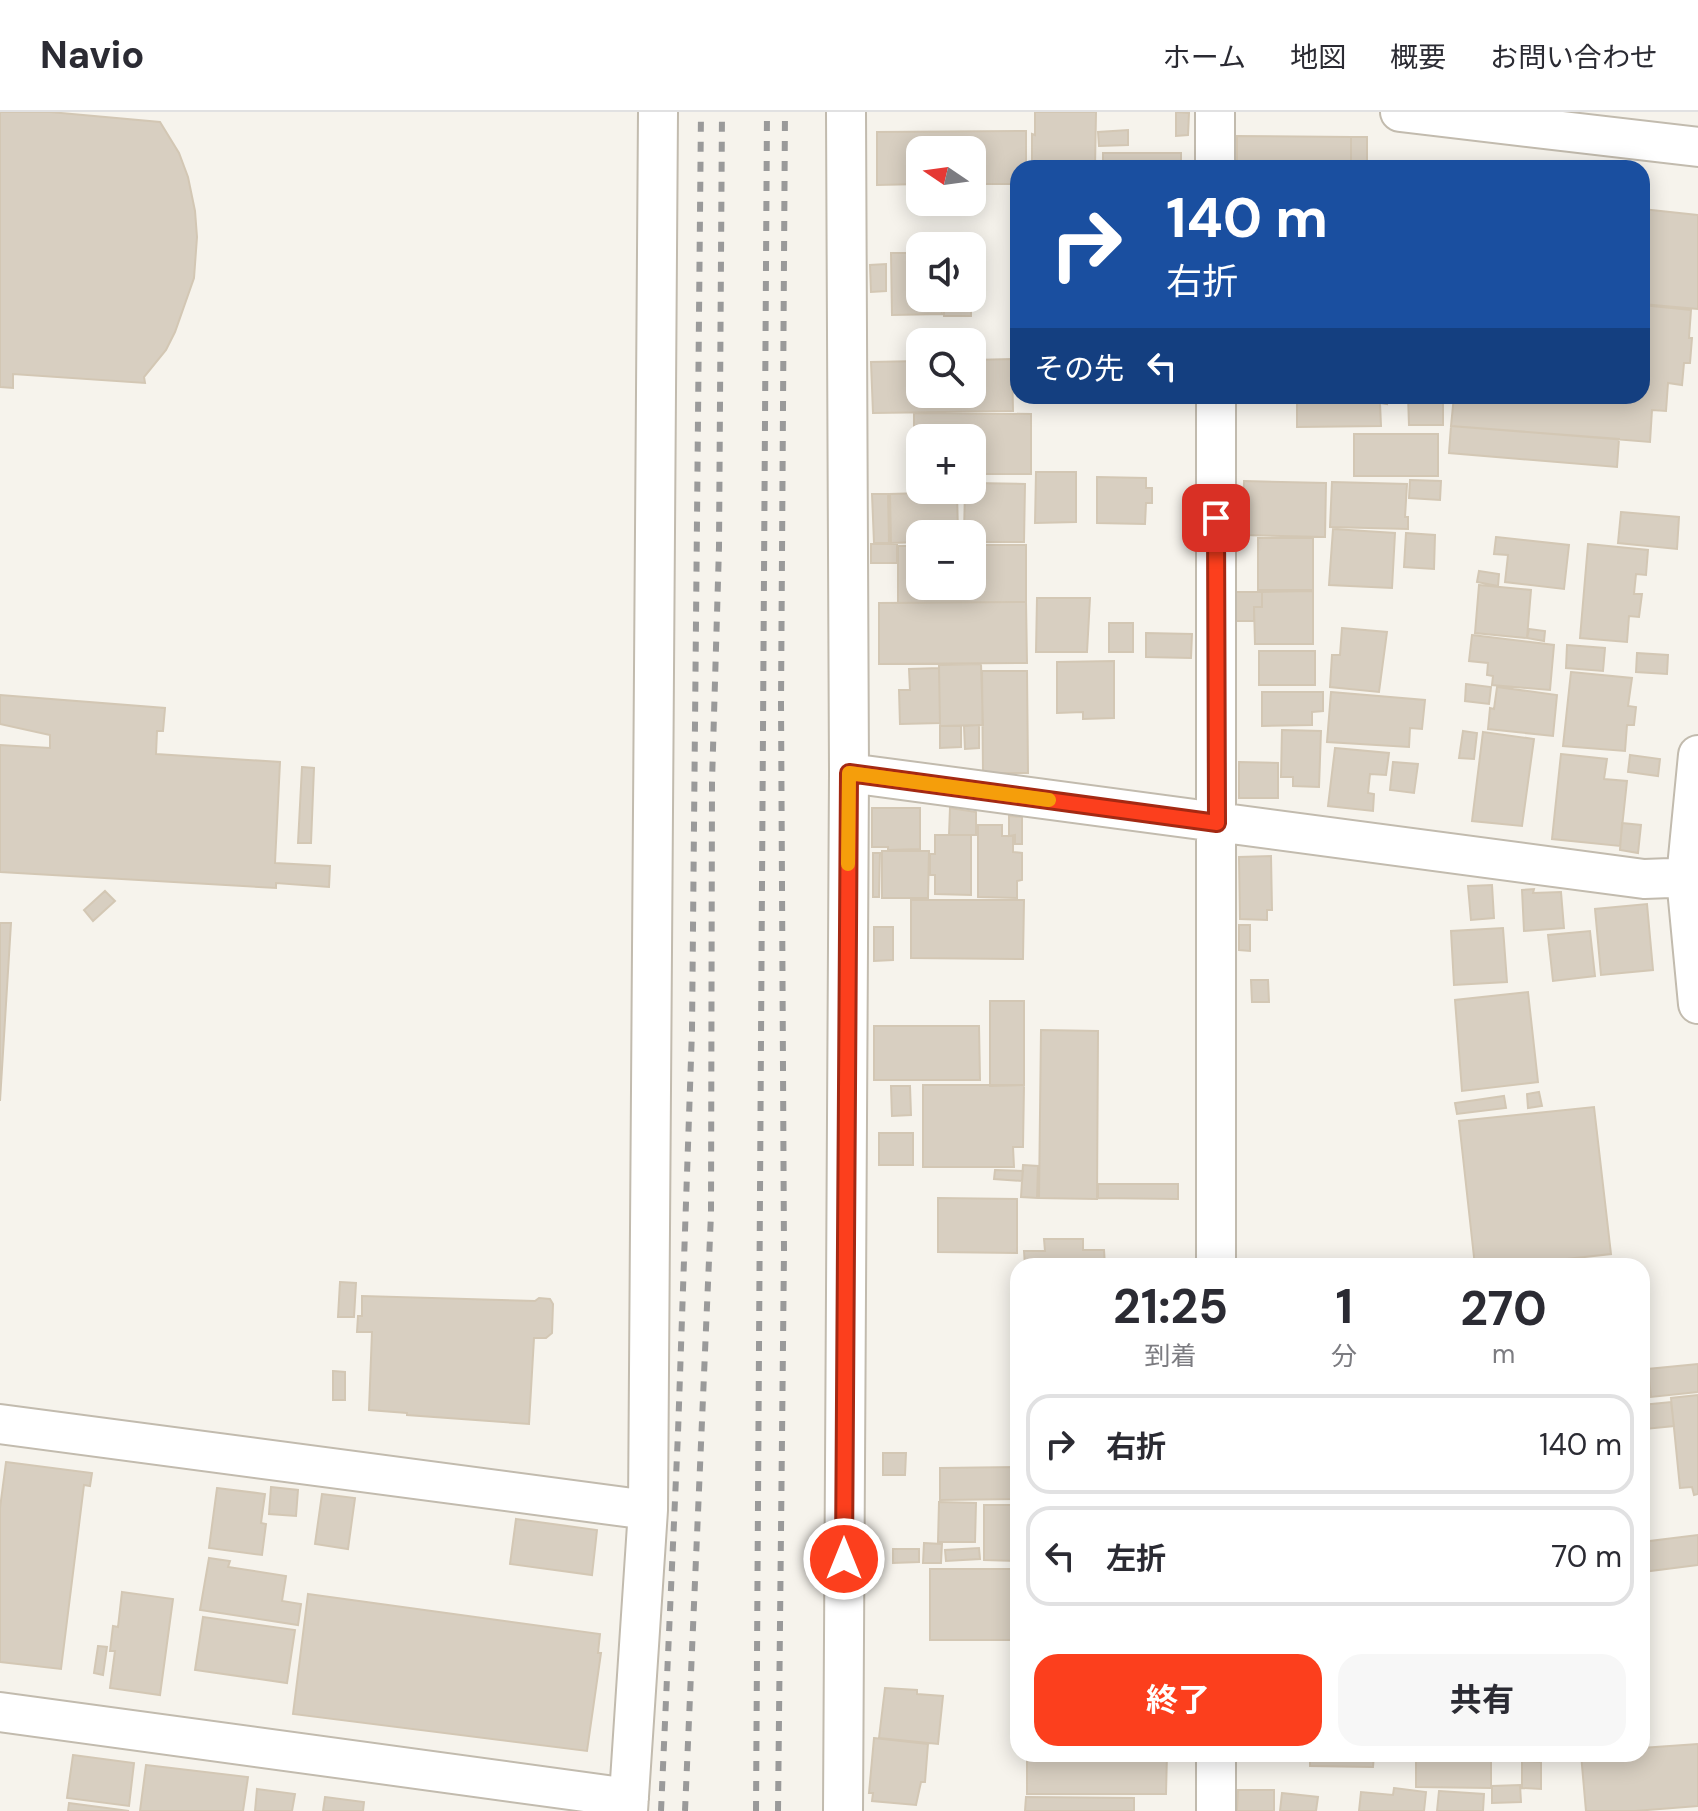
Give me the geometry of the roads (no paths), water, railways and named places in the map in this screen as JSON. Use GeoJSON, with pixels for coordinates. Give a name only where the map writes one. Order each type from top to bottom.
{"type":"FeatureCollection","features":[{"type":"Feature","properties":{"kind":"street"},"geometry":{"type":"LineString","coordinates":[[0,1712],[628,1804],[648,1510],[658,112]]}},
{"type":"Feature","properties":{"kind":"street"},"geometry":{"type":"LineString","coordinates":[[843,1811],[849,773],[846,112]]}},
{"type":"Feature","properties":{"kind":"street"},"geometry":{"type":"LineString","coordinates":[[1215,112],[1215,160]]}},
{"type":"Feature","properties":{"kind":"street"},"geometry":{"type":"LineString","coordinates":[[1400,112],[1698,147]]}},
{"type":"Feature","properties":{"kind":"street"},"geometry":{"type":"LineString","coordinates":[[1216,404],[1216,1258]]}},
{"type":"Feature","properties":{"kind":"street"},"geometry":{"type":"LineString","coordinates":[[1698,755],[1692,878],[1698,1004]]}},
{"type":"Feature","properties":{"kind":"street"},"geometry":{"type":"LineString","coordinates":[[849,773],[1644,879],[1692,878]]}},
{"type":"Feature","properties":{"kind":"street"},"geometry":{"type":"LineString","coordinates":[[0,1424],[648,1510]]}},
{"type":"Feature","properties":{"kind":"street"},"geometry":{"type":"LineString","coordinates":[[1216,1762],[1216,1811]]}},
{"type":"Feature","properties":{"kind":"railway"},"geometry":{"type":"LineString","coordinates":[[661,1811],[692,1030],[701,112]]}},
{"type":"Feature","properties":{"kind":"railway"},"geometry":{"type":"LineString","coordinates":[[685,1811],[711,1214],[712,782],[719,547],[722,112]]}},
{"type":"Feature","properties":{"kind":"railway"},"geometry":{"type":"LineString","coordinates":[[756,1811],[767,112]]}},
{"type":"Feature","properties":{"kind":"railway"},"geometry":{"type":"LineString","coordinates":[[778,1811],[784,1251],[781,703],[785,112]]}}]}
